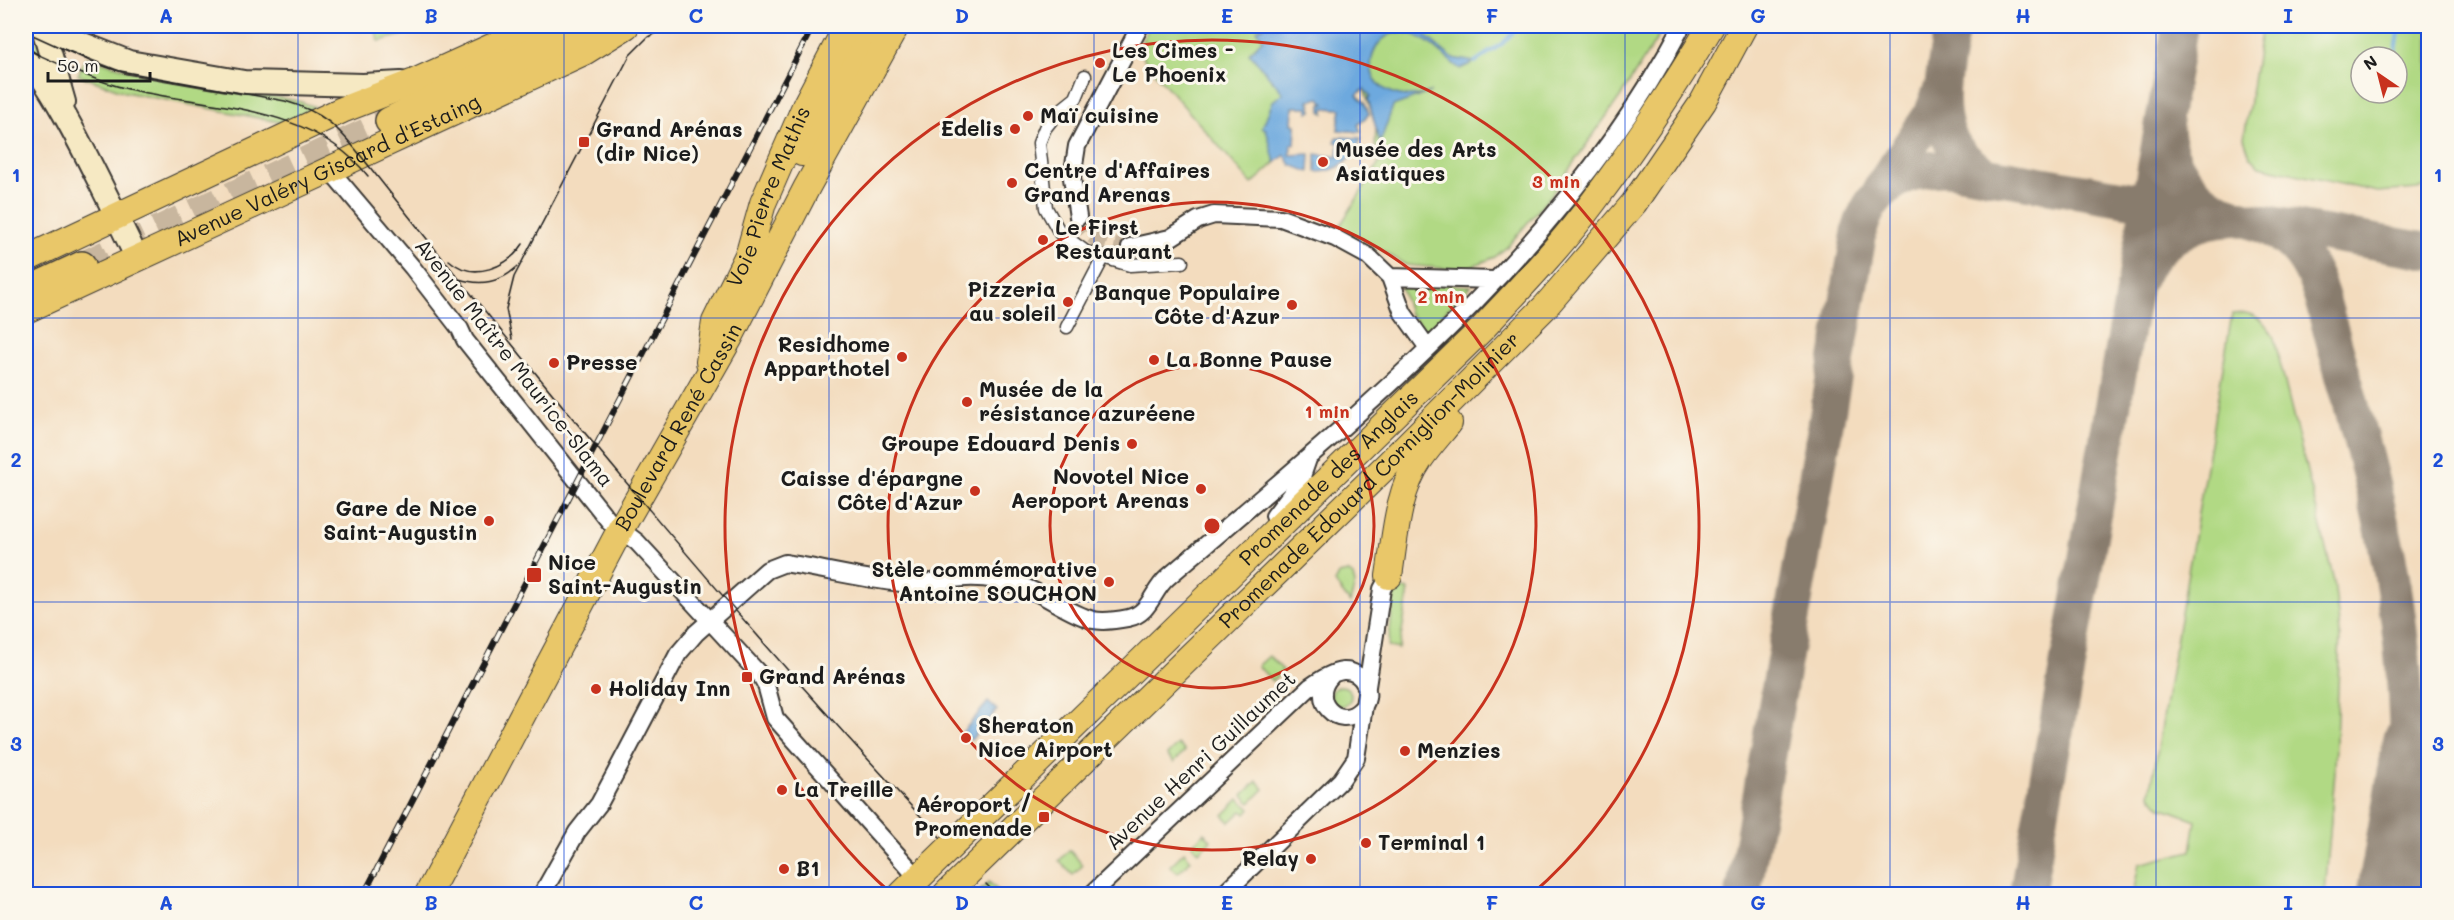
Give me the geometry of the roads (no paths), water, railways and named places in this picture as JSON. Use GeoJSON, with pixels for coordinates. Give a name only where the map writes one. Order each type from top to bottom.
{"type":"FeatureCollection","features":[{"type":"Feature","properties":{"kind":"highway"},"geometry":{"type":"LineString","coordinates":[[389,121],[584,26]]}},
{"type":"Feature","properties":{"kind":"highway"},"geometry":{"type":"LineString","coordinates":[[26,291],[81,265]]}},
{"type":"Feature","properties":{"kind":"main road","name":"Avenue Valéry Giscard d'Estaing"},"geometry":{"type":"LineString","coordinates":[[26,259],[342,110],[414,82],[538,26]]}},
{"type":"Feature","properties":{"kind":"main road","name":"Avenue Valéry Giscard d'Estaing"},"geometry":{"type":"LineString","coordinates":[[26,310],[584,52],[626,26]]}},
{"type":"Feature","properties":{"kind":"main road","name":"Voie Pierre Mathis"},"geometry":{"type":"LineString","coordinates":[[708,372],[715,322],[749,253],[763,203],[806,104],[847,26]]}},
{"type":"Feature","properties":{"kind":"main road"},"geometry":{"type":"LineString","coordinates":[[792,172],[868,26]]}},
{"type":"Feature","properties":{"kind":"main road","name":"Boulevard René Cassin"},"geometry":{"type":"LineString","coordinates":[[428,894],[620,530],[708,372],[729,339],[807,187],[896,26]]}},
{"type":"Feature","properties":{"kind":"main road","name":"Promenade des Anglais"},"geometry":{"type":"LineString","coordinates":[[910,878],[935,875],[963,847],[985,814],[1461,351],[1550,256],[1593,202],[1680,79],[1711,26]]}},
{"type":"Feature","properties":{"kind":"main road","name":"Promenade Edouard Corniglion-Molinier"},"geometry":{"type":"LineString","coordinates":[[946,894],[1386,466],[1545,307],[1634,203],[1703,102],[1744,26]]}},
{"type":"Feature","properties":{"kind":"main road"},"geometry":{"type":"LineString","coordinates":[[40,27],[129,62],[244,82],[363,85],[414,82]]}},
{"type":"Feature","properties":{"kind":"main road"},"geometry":{"type":"LineString","coordinates":[[40,27],[70,126]]}},
{"type":"Feature","properties":{"kind":"main road"},"geometry":{"type":"LineString","coordinates":[[26,61],[38,72],[70,126],[137,258]]}},
{"type":"Feature","properties":{"kind":"main road"},"geometry":{"type":"LineString","coordinates":[[1389,576],[1402,502],[1419,460],[1545,307]]}},
{"type":"Feature","properties":{"kind":"street"},"geometry":{"type":"LineString","coordinates":[[1078,217],[1072,178],[1077,146],[1140,26]]}},
{"type":"Feature","properties":{"kind":"street"},"geometry":{"type":"LineString","coordinates":[[542,894],[576,832],[598,804],[615,774],[678,654],[767,570],[785,563],[902,583],[967,578],[998,580],[1035,592],[1092,620],[1129,618],[1143,612],[1166,578],[1308,458],[1428,348],[1494,280],[1574,190],[1612,138],[1682,26]]}},
{"type":"Feature","properties":{"kind":"street"},"geometry":{"type":"LineString","coordinates":[[1085,76],[1076,98],[1056,114],[1045,128],[1039,143],[1046,208],[1060,233],[1086,252],[1130,265],[1182,262]]}},
{"type":"Feature","properties":{"kind":"street","name":"Avenue Maître Maurice-Slama"},"geometry":{"type":"LineString","coordinates":[[330,170],[412,267],[460,329],[465,340],[584,491],[620,530],[637,542],[764,680],[775,718],[910,878]]}},
{"type":"Feature","properties":{"kind":"street"},"geometry":{"type":"LineString","coordinates":[[1130,247],[1170,238],[1198,220],[1214,215],[1281,218],[1335,238],[1368,255],[1390,277],[1403,313],[1428,348]]}},
{"type":"Feature","properties":{"kind":"street"},"geometry":{"type":"LineString","coordinates":[[1067,327],[1103,258]]}},
{"type":"Feature","properties":{"kind":"street"},"geometry":{"type":"LineString","coordinates":[[1390,277],[1494,280]]}},
{"type":"Feature","properties":{"kind":"street"},"geometry":{"type":"LineString","coordinates":[[1214,590],[1226,564],[1288,501],[1300,482],[1308,458]]}},
{"type":"Feature","properties":{"kind":"street"},"geometry":{"type":"LineString","coordinates":[[1224,894],[1341,780],[1358,753],[1382,589],[1389,576]]}},
{"type":"Feature","properties":{"kind":"street","name":"Avenue Henri Guillaumet"},"geometry":{"type":"LineString","coordinates":[[1092,894],[1292,702],[1310,687],[1356,664],[1372,648]]}},
{"type":"Feature","properties":{"kind":"street"},"geometry":{"type":"LineString","coordinates":[[1345,671],[1359,676],[1367,689],[1367,696],[1361,710],[1355,714],[1341,717],[1333,714],[1323,703],[1323,688],[1334,674],[1345,671]]}},
{"type":"Feature","properties":{"kind":"water"},"geometry":{"type":"Polygon","coordinates":[[[1264,26],[1414,26],[1452,58],[1475,62],[1460,69],[1431,45],[1412,34],[1397,33],[1385,37],[1377,47],[1372,59],[1372,71],[1378,83],[1390,92],[1409,96],[1431,92],[1393,106],[1380,143],[1368,99],[1370,96],[1364,89],[1357,95],[1364,102],[1369,114],[1358,125],[1361,132],[1338,130],[1341,109],[1324,108],[1324,113],[1321,111],[1321,104],[1325,104],[1320,98],[1309,100],[1312,111],[1308,112],[1308,107],[1293,107],[1292,124],[1296,125],[1295,144],[1291,144],[1290,155],[1310,154],[1309,172],[1291,165],[1285,155],[1275,163],[1266,129],[1262,128],[1273,101],[1283,93],[1249,53],[1263,39],[1257,30],[1264,26]]]}},
{"type":"Feature","properties":{"kind":"water"},"geometry":{"type":"Polygon","coordinates":[[[1337,137],[1361,138],[1350,158],[1339,167],[1316,172],[1316,154],[1338,157],[1339,143],[1335,142],[1337,137]]]}},
{"type":"Feature","properties":{"kind":"water"},"geometry":{"type":"Polygon","coordinates":[[[988,702],[997,710],[971,740],[962,733],[988,702]]]}},
{"type":"Feature","properties":{"kind":"waterway"},"geometry":{"type":"LineString","coordinates":[[1475,62],[1503,43],[1519,26]]}},
{"type":"Feature","properties":{"kind":"waterway"},"geometry":{"type":"LineString","coordinates":[[2397,45],[2400,26]]}},
{"type":"Feature","properties":{"kind":"tunnel"},"geometry":{"type":"LineString","coordinates":[[82,265],[389,121]]}},
{"type":"Feature","properties":{"kind":"tunnel"},"geometry":{"type":"LineString","coordinates":[[1078,217],[1093,237],[1113,245],[1130,247]]}},
{"type":"Feature","properties":{"kind":"tram line"},"geometry":{"type":"LineString","coordinates":[[512,339],[506,309],[514,277],[630,55],[648,37],[669,26]]}},
{"type":"Feature","properties":{"kind":"tram line"},"geometry":{"type":"LineString","coordinates":[[26,32],[115,70],[298,105],[319,115],[336,128],[643,503],[789,672],[940,837]]}},
{"type":"Feature","properties":{"kind":"tram line"},"geometry":{"type":"LineString","coordinates":[[26,49],[76,71],[128,89],[225,106],[289,122],[318,135],[345,152],[368,176]]}},
{"type":"Feature","properties":{"kind":"tram line"},"geometry":{"type":"LineString","coordinates":[[449,260],[458,267],[469,270],[489,269],[508,259],[523,244]]}},
{"type":"Feature","properties":{"kind":"tram line"},"geometry":{"type":"LineString","coordinates":[[459,279],[490,282],[504,277],[517,267]]}},
{"type":"Feature","properties":{"kind":"tram line"},"geometry":{"type":"LineString","coordinates":[[986,884],[996,894]]}},
{"type":"Feature","properties":{"kind":"railway"},"geometry":{"type":"LineString","coordinates":[[364,894],[813,26]]}},
{"type":"Feature","properties":{"kind":"place","name":"Les Cimes - Le Phoenix"},"geometry":{"type":"Point","coordinates":[1100,63]}},
{"type":"Feature","properties":{"kind":"place","name":"Maï cuisine"},"geometry":{"type":"Point","coordinates":[1028,116]}},
{"type":"Feature","properties":{"kind":"place","name":"Edelis"},"geometry":{"type":"Point","coordinates":[1015,129]}},
{"type":"Feature","properties":{"kind":"place","name":"Grand Arénas (dir Nice)"},"geometry":{"type":"Point","coordinates":[584,142]}},
{"type":"Feature","properties":{"kind":"place","name":"Musée des Arts Asiatiques"},"geometry":{"type":"Point","coordinates":[1323,162]}},
{"type":"Feature","properties":{"kind":"place","name":"Centre d'Affaires Grand Arenas"},"geometry":{"type":"Point","coordinates":[1012,183]}},
{"type":"Feature","properties":{"kind":"place","name":"Le First Restaurant"},"geometry":{"type":"Point","coordinates":[1043,240]}},
{"type":"Feature","properties":{"kind":"place","name":"Pizzeria au soleil"},"geometry":{"type":"Point","coordinates":[1068,302]}},
{"type":"Feature","properties":{"kind":"place","name":"Banque Populaire Côte d'Azur"},"geometry":{"type":"Point","coordinates":[1292,305]}},
{"type":"Feature","properties":{"kind":"place","name":"Residhome Apparthotel"},"geometry":{"type":"Point","coordinates":[902,357]}},
{"type":"Feature","properties":{"kind":"place","name":"La Bonne Pause"},"geometry":{"type":"Point","coordinates":[1154,360]}},
{"type":"Feature","properties":{"kind":"place","name":"Presse"},"geometry":{"type":"Point","coordinates":[554,363]}},
{"type":"Feature","properties":{"kind":"place","name":"Musée de la résistance azuréene"},"geometry":{"type":"Point","coordinates":[967,402]}},
{"type":"Feature","properties":{"kind":"place","name":"Groupe Edouard Denis"},"geometry":{"type":"Point","coordinates":[1132,444]}},
{"type":"Feature","properties":{"kind":"place","name":"Novotel Nice Aeroport Arenas"},"geometry":{"type":"Point","coordinates":[1201,489]}},
{"type":"Feature","properties":{"kind":"place","name":"Caisse d'épargne Côte d'Azur"},"geometry":{"type":"Point","coordinates":[975,491]}},
{"type":"Feature","properties":{"kind":"place","name":"Gare de Nice Saint-Augustin"},"geometry":{"type":"Point","coordinates":[489,521]}},
{"type":"Feature","properties":{"kind":"place","name":"Nice Saint-Augustin"},"geometry":{"type":"Point","coordinates":[534,575]}},
{"type":"Feature","properties":{"kind":"place","name":"Stèle commémorative Antoine SOUCHON"},"geometry":{"type":"Point","coordinates":[1109,582]}},
{"type":"Feature","properties":{"kind":"place","name":"Grand Arénas"},"geometry":{"type":"Point","coordinates":[747,677]}},
{"type":"Feature","properties":{"kind":"place","name":"Holiday Inn"},"geometry":{"type":"Point","coordinates":[596,689]}},
{"type":"Feature","properties":{"kind":"place","name":"Sheraton Nice Airport"},"geometry":{"type":"Point","coordinates":[966,738]}},
{"type":"Feature","properties":{"kind":"place","name":"Menzies"},"geometry":{"type":"Point","coordinates":[1405,751]}},
{"type":"Feature","properties":{"kind":"place","name":"La Treille"},"geometry":{"type":"Point","coordinates":[782,790]}},
{"type":"Feature","properties":{"kind":"place","name":"Aéroport / Promenade"},"geometry":{"type":"Point","coordinates":[1044,817]}},
{"type":"Feature","properties":{"kind":"place","name":"Terminal 1"},"geometry":{"type":"Point","coordinates":[1366,843]}},
{"type":"Feature","properties":{"kind":"place","name":"Relay"},"geometry":{"type":"Point","coordinates":[1311,859]}},
{"type":"Feature","properties":{"kind":"place","name":"B1"},"geometry":{"type":"Point","coordinates":[784,869]}}]}
